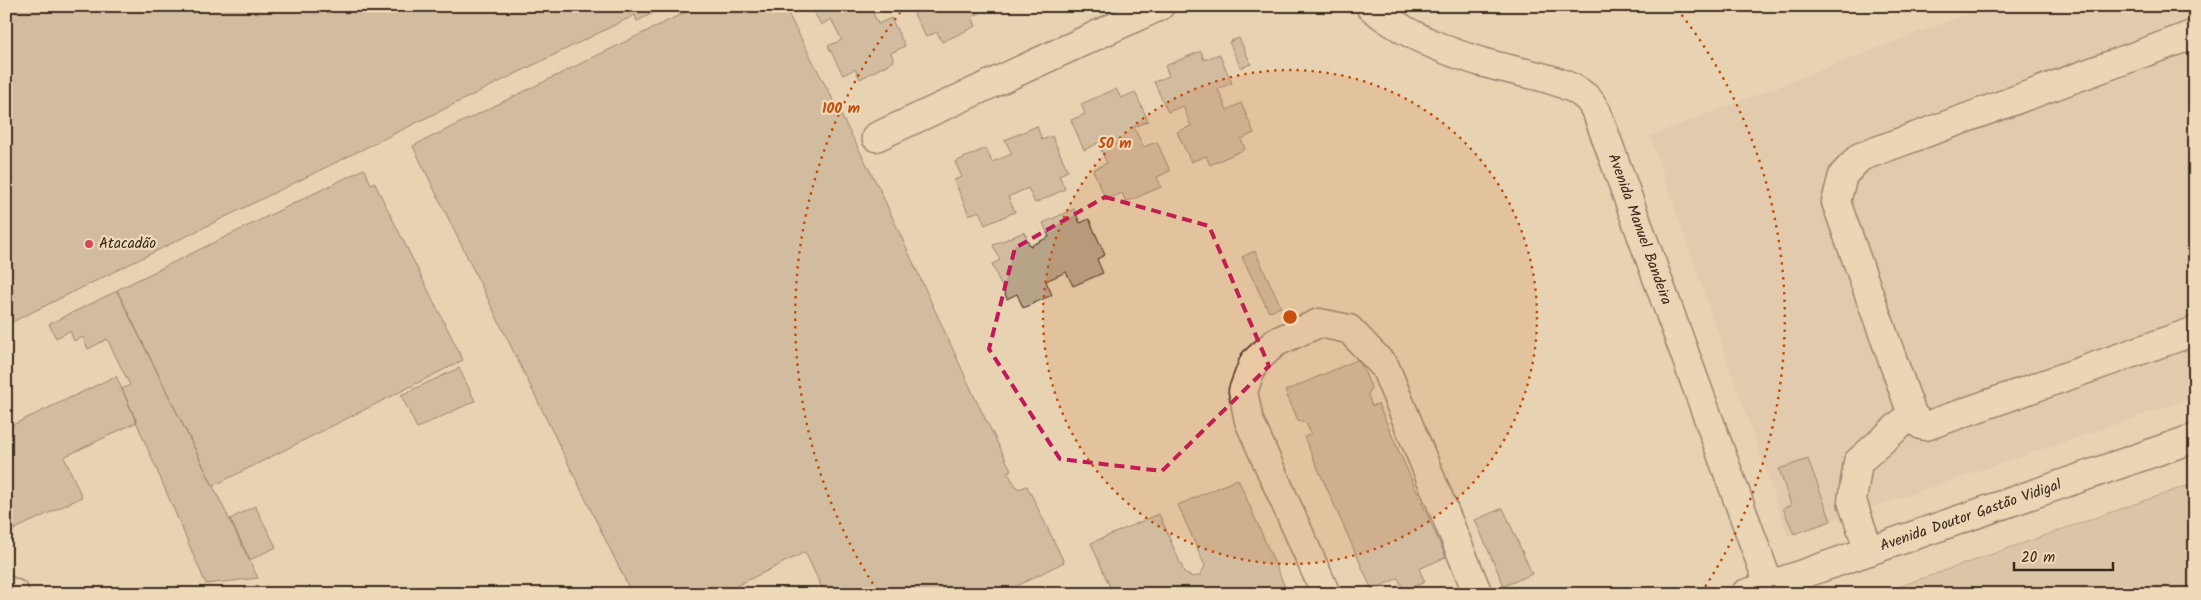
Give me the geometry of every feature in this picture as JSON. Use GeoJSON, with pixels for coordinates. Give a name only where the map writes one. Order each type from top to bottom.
{"type":"FeatureCollection","features":[{"type":"Feature","properties":{"kind":"main road"},"geometry":{"type":"LineString","coordinates":[[876,137],[1160,6]]}},
{"type":"Feature","properties":{"kind":"main road","name":"Avenida Manuel Bandeira"},"geometry":{"type":"LineString","coordinates":[[1370,6],[1388,21],[1434,46],[1478,61],[1572,87],[1587,98],[1597,112],[1764,591]]}},
{"type":"Feature","properties":{"kind":"main road"},"geometry":{"type":"LineString","coordinates":[[2195,34],[1860,157],[1843,175],[1836,202],[1912,414],[1921,425],[1926,426],[2195,331]]}},
{"type":"Feature","properties":{"kind":"main road"},"geometry":{"type":"LineString","coordinates":[[1326,594],[1249,421],[1243,391],[1254,362],[1276,342],[1319,323],[1349,329],[1385,367],[1478,594]]}},
{"type":"Feature","properties":{"kind":"main road"},"geometry":{"type":"LineString","coordinates":[[1869,551],[1852,501],[1858,462],[1912,414]]}},
{"type":"Feature","properties":{"kind":"main road","name":"Avenida Doutor Gastão Vidigal"},"geometry":{"type":"LineString","coordinates":[[1764,591],[1869,551],[2195,438]]}},
{"type":"Feature","properties":{"kind":"main road"},"geometry":{"type":"LineString","coordinates":[[1764,591],[2195,448]]}},
{"type":"Feature","properties":{"kind":"main road"},"geometry":{"type":"LineString","coordinates":[[6,590],[15,594]]}},
{"type":"Feature","properties":{"kind":"highlighted area"},"geometry":{"type":"Polygon","coordinates":[[[1105,197],[1209,226],[1269,366],[1162,471],[1060,459],[989,349],[1015,248],[1105,197]]]}},
{"type":"Feature","properties":{"kind":"shaded area"},"geometry":{"type":"Polygon","coordinates":[[[1987,6],[2195,6],[2195,397],[1788,536],[1650,136],[1987,6]]]}},
{"type":"Feature","properties":{"kind":"shaded area"},"geometry":{"type":"Polygon","coordinates":[[[2195,483],[2195,587],[2176,594],[1878,594],[2195,483]]]}},
{"type":"Feature","properties":{"kind":"building","name":"Atacadão"},"geometry":{"type":"Polygon","coordinates":[[[6,6],[665,7],[637,21],[635,15],[6,325],[6,6]]]}},
{"type":"Feature","properties":{"kind":"building"},"geometry":{"type":"Polygon","coordinates":[[[698,6],[784,6],[879,188],[976,400],[1011,470],[1007,472],[1018,489],[1027,486],[1064,562],[1001,594],[825,594],[805,552],[720,594],[632,594],[413,146],[698,6]]]}},
{"type":"Feature","properties":{"kind":"building"},"geometry":{"type":"Polygon","coordinates":[[[811,6],[870,6],[878,24],[891,18],[905,46],[891,53],[894,61],[860,79],[855,69],[843,75],[828,46],[842,40],[831,19],[821,25],[811,6]]]}},
{"type":"Feature","properties":{"kind":"building"},"geometry":{"type":"Polygon","coordinates":[[[925,6],[981,6],[984,11],[972,17],[976,26],[942,42],[937,32],[926,37],[914,14],[925,6]]]}},
{"type":"Feature","properties":{"kind":"building"},"geometry":{"type":"Polygon","coordinates":[[[1239,38],[1251,64],[1241,68],[1229,42],[1239,38]]]}},
{"type":"Feature","properties":{"kind":"building"},"geometry":{"type":"Polygon","coordinates":[[[1201,51],[1204,60],[1219,54],[1232,83],[1218,89],[1227,110],[1241,103],[1254,133],[1241,139],[1245,149],[1210,165],[1206,156],[1191,162],[1177,132],[1191,126],[1183,106],[1168,112],[1154,82],[1169,76],[1165,66],[1201,51]]]}},
{"type":"Feature","properties":{"kind":"building"},"geometry":{"type":"Polygon","coordinates":[[[1116,89],[1121,98],[1135,92],[1148,121],[1134,127],[1143,147],[1157,142],[1170,171],[1157,177],[1161,187],[1126,202],[1122,193],[1106,200],[1093,170],[1107,163],[1098,143],[1084,150],[1071,120],[1085,114],[1081,104],[1116,89]]]}},
{"type":"Feature","properties":{"kind":"building"},"geometry":{"type":"Polygon","coordinates":[[[1037,126],[1042,140],[1052,136],[1068,171],[1059,175],[1065,189],[1035,203],[1028,188],[1008,197],[1015,212],[985,225],[979,211],[969,215],[954,180],[962,177],[955,162],[986,148],[992,162],[1012,154],[1005,140],[1037,126]]]}},
{"type":"Feature","properties":{"kind":"building"},"geometry":{"type":"Polygon","coordinates":[[[364,169],[371,184],[374,182],[463,360],[213,486],[117,290],[364,169]]]}},
{"type":"Feature","properties":{"kind":"building"},"geometry":{"type":"Polygon","coordinates":[[[1074,209],[1080,223],[1089,219],[1105,255],[1097,259],[1103,273],[1073,286],[1066,272],[1046,281],[1052,295],[1023,308],[1017,294],[1007,299],[992,264],[1000,260],[993,245],[1024,232],[1030,246],[1049,237],[1043,223],[1074,209]]]}},
{"type":"Feature","properties":{"kind":"building"},"geometry":{"type":"Polygon","coordinates":[[[1255,251],[1281,307],[1269,312],[1242,257],[1255,251]]]}},
{"type":"Feature","properties":{"kind":"building"},"geometry":{"type":"Polygon","coordinates":[[[117,291],[258,578],[206,584],[122,389],[130,385],[107,339],[88,349],[83,337],[74,341],[70,331],[56,338],[49,324],[117,291]]]}},
{"type":"Feature","properties":{"kind":"building"},"geometry":{"type":"Polygon","coordinates":[[[1359,359],[1371,387],[1368,395],[1372,406],[1378,404],[1446,557],[1419,569],[1425,582],[1404,591],[1398,578],[1372,590],[1304,437],[1311,434],[1306,423],[1298,420],[1285,391],[1359,359]]]}},
{"type":"Feature","properties":{"kind":"building"},"geometry":{"type":"Polygon","coordinates":[[[459,368],[475,401],[417,428],[401,395],[459,368]]]}},
{"type":"Feature","properties":{"kind":"building"},"geometry":{"type":"Polygon","coordinates":[[[116,376],[137,422],[64,457],[82,497],[7,533],[6,428],[116,376]]]}},
{"type":"Feature","properties":{"kind":"building"},"geometry":{"type":"Polygon","coordinates":[[[1808,459],[1831,521],[1794,534],[1783,508],[1791,505],[1779,469],[1808,459]]]}},
{"type":"Feature","properties":{"kind":"building"},"geometry":{"type":"Polygon","coordinates":[[[1238,479],[1288,594],[1217,594],[1216,590],[1213,592],[1205,588],[1199,594],[1113,594],[1091,543],[1159,514],[1185,574],[1194,577],[1200,575],[1205,566],[1178,505],[1238,479]]]}},
{"type":"Feature","properties":{"kind":"building"},"geometry":{"type":"Polygon","coordinates":[[[255,506],[276,547],[250,560],[230,519],[255,506]]]}},
{"type":"Feature","properties":{"kind":"building"},"geometry":{"type":"Polygon","coordinates":[[[1503,508],[1532,574],[1504,586],[1475,520],[1503,508]]]}},
{"type":"Feature","properties":{"kind":"place","name":"Atacadão"},"geometry":{"type":"Point","coordinates":[89,244]}}]}
